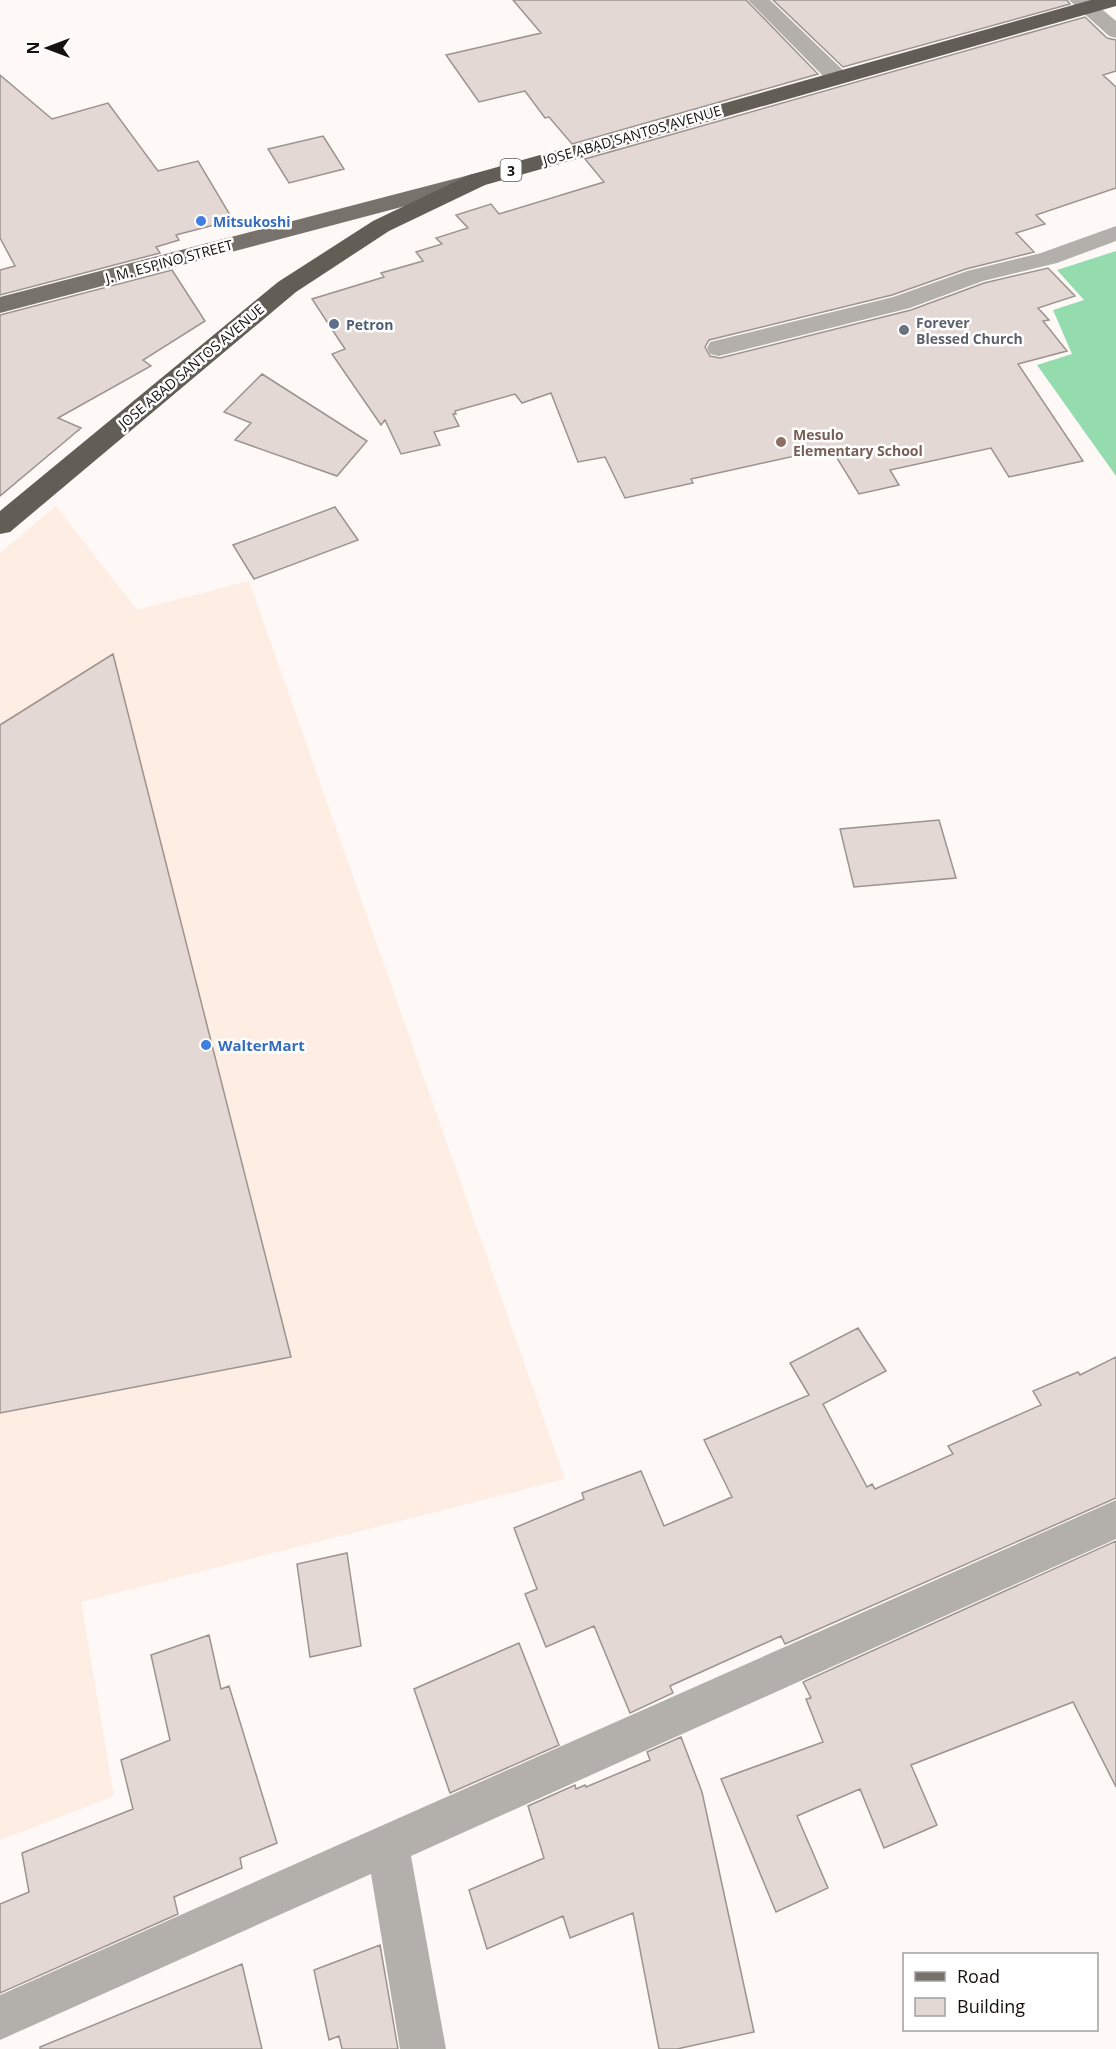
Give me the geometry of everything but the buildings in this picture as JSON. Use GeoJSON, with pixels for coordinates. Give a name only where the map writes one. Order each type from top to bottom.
{"type":"FeatureCollection","features":[{"type":"Feature","properties":{"kind":"highway","name":"JOSE ABAD SANTOS AVENUE"},"geometry":{"type":"LineString","coordinates":[[0,525],[287,287],[381,226],[477,180],[1084,4],[1114,0]]}},
{"type":"Feature","properties":{"kind":"main road","name":"J. M. ESPINO STREET"},"geometry":{"type":"LineString","coordinates":[[0,305],[477,180]]}},
{"type":"Feature","properties":{"kind":"street"},"geometry":{"type":"LineString","coordinates":[[758,0],[837,77]]}},
{"type":"Feature","properties":{"kind":"street"},"geometry":{"type":"LineString","coordinates":[[1084,4],[1116,32]]}},
{"type":"Feature","properties":{"kind":"street"},"geometry":{"type":"LineString","coordinates":[[719,348],[901,303],[985,273],[1048,258],[1092,239],[1116,233]]}},
{"type":"Feature","properties":{"kind":"street"},"geometry":{"type":"LineString","coordinates":[[0,2018],[1116,1519]]}},
{"type":"Feature","properties":{"kind":"street"},"geometry":{"type":"LineString","coordinates":[[388,1846],[423,2049]]}},
{"type":"Feature","properties":{"kind":"shaded area","name":"WalterMart"},"geometry":{"type":"Polygon","coordinates":[[[56,506],[137,610],[249,581],[565,1479],[81,1602],[114,1796],[0,1840],[0,553],[56,506]]]}},
{"type":"Feature","properties":{"kind":"green space"},"geometry":{"type":"Polygon","coordinates":[[[1116,251],[1116,476],[1037,365],[1072,354],[1053,310],[1084,300],[1057,270],[1116,251]]]}},
{"type":"Feature","properties":{"kind":"place","name":"Mitsukoshi"},"geometry":{"type":"Point","coordinates":[201,221]}},
{"type":"Feature","properties":{"kind":"place","name":"Petron"},"geometry":{"type":"Point","coordinates":[334,324]}},
{"type":"Feature","properties":{"kind":"place","name":"Forever Blessed Church"},"geometry":{"type":"Point","coordinates":[904,330]}},
{"type":"Feature","properties":{"kind":"place","name":"Mesulo Elementary School"},"geometry":{"type":"Point","coordinates":[781,442]}},
{"type":"Feature","properties":{"kind":"place","name":"WalterMart"},"geometry":{"type":"Point","coordinates":[206,1045]}}]}
